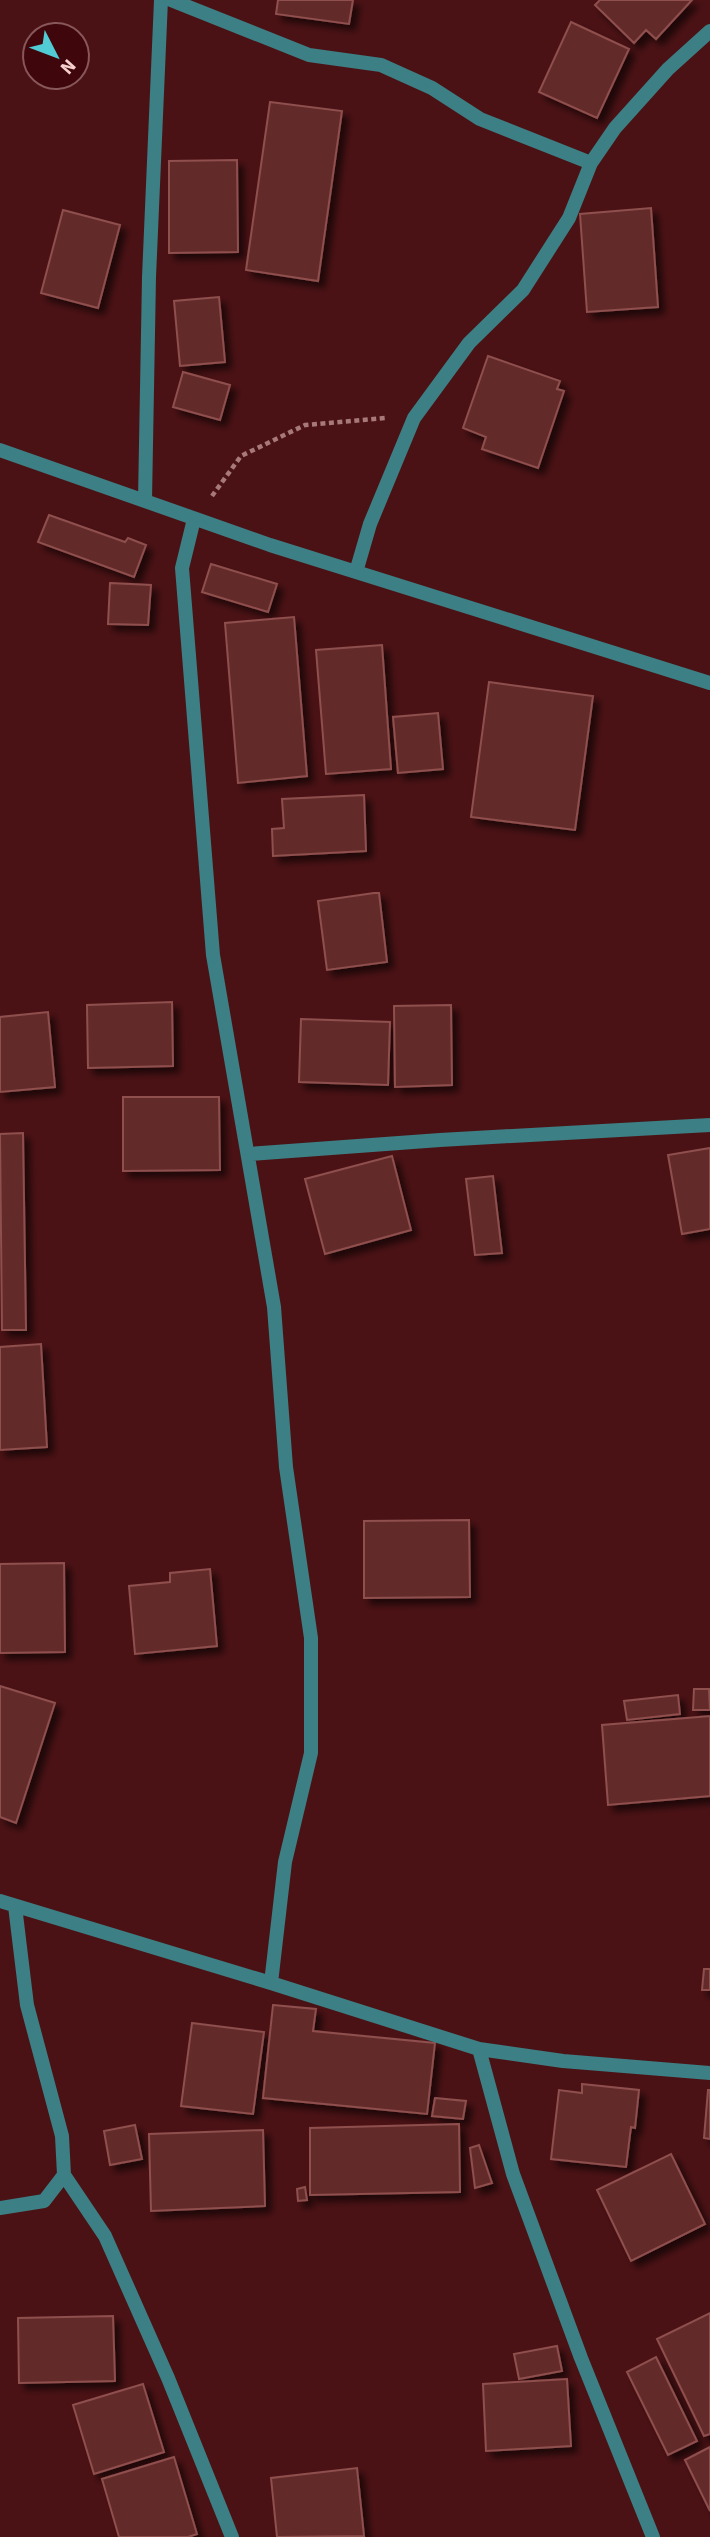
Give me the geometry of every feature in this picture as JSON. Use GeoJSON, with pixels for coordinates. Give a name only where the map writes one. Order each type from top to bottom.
{"type":"FeatureCollection","features":[{"type":"Feature","properties":{"kind":"street"},"geometry":{"type":"LineString","coordinates":[[145,500],[149,277],[161,0]]}},
{"type":"Feature","properties":{"kind":"street"},"geometry":{"type":"LineString","coordinates":[[171,0],[309,55],[381,65],[432,88],[480,119],[591,163]]}},
{"type":"Feature","properties":{"kind":"street"},"geometry":{"type":"LineString","coordinates":[[356,572],[370,524],[414,418],[469,343],[523,290],[569,218],[591,163],[615,128],[668,69],[710,31]]}},
{"type":"Feature","properties":{"kind":"street"},"geometry":{"type":"LineString","coordinates":[[0,450],[194,519],[710,683]]}},
{"type":"Feature","properties":{"kind":"street"},"geometry":{"type":"LineString","coordinates":[[194,519],[181,568],[212,941],[274,1307],[286,1467],[311,1639],[311,1753],[285,1862],[271,1983]]}},
{"type":"Feature","properties":{"kind":"street"},"geometry":{"type":"LineString","coordinates":[[249,1154],[710,1125]]}},
{"type":"Feature","properties":{"kind":"street"},"geometry":{"type":"LineString","coordinates":[[0,1902],[479,2049],[563,2061],[710,2073]]}},
{"type":"Feature","properties":{"kind":"street"},"geometry":{"type":"LineString","coordinates":[[15,1906],[27,2005],[62,2136],[64,2175],[105,2236],[168,2378],[232,2537]]}},
{"type":"Feature","properties":{"kind":"street"},"geometry":{"type":"LineString","coordinates":[[479,2049],[513,2174],[580,2358],[653,2537]]}},
{"type":"Feature","properties":{"kind":"street"},"geometry":{"type":"LineString","coordinates":[[0,2207],[44,2201],[64,2175]]}},
{"type":"Feature","properties":{"kind":"path"},"geometry":{"type":"LineString","coordinates":[[194,519],[241,456],[305,425],[369,418],[414,418]]}},
{"type":"Feature","properties":{"kind":"building"},"geometry":{"type":"Polygon","coordinates":[[[278,0],[353,0],[349,24],[276,14],[278,0]]]}},
{"type":"Feature","properties":{"kind":"building"},"geometry":{"type":"Polygon","coordinates":[[[600,0],[692,0],[656,39],[646,30],[634,43],[595,5],[600,0]]]}},
{"type":"Feature","properties":{"kind":"building"},"geometry":{"type":"Polygon","coordinates":[[[571,22],[629,49],[597,118],[539,92],[571,22]]]}},
{"type":"Feature","properties":{"kind":"building"},"geometry":{"type":"Polygon","coordinates":[[[270,102],[342,111],[318,281],[246,270],[270,102]]]}},
{"type":"Feature","properties":{"kind":"building"},"geometry":{"type":"Polygon","coordinates":[[[237,160],[238,252],[169,253],[169,161],[237,160]]]}},
{"type":"Feature","properties":{"kind":"building"},"geometry":{"type":"Polygon","coordinates":[[[651,208],[658,307],[587,312],[580,214],[651,208]]]}},
{"type":"Feature","properties":{"kind":"building"},"geometry":{"type":"Polygon","coordinates":[[[63,210],[120,225],[98,308],[41,293],[63,210]]]}},
{"type":"Feature","properties":{"kind":"building"},"geometry":{"type":"Polygon","coordinates":[[[219,297],[225,362],[180,366],[174,301],[219,297]]]}},
{"type":"Feature","properties":{"kind":"building"},"geometry":{"type":"Polygon","coordinates":[[[488,356],[560,381],[557,389],[564,391],[538,468],[482,449],[486,437],[463,428],[488,356]]]}},
{"type":"Feature","properties":{"kind":"building"},"geometry":{"type":"Polygon","coordinates":[[[183,372],[230,385],[220,420],[173,407],[183,372]]]}},
{"type":"Feature","properties":{"kind":"building"},"geometry":{"type":"Polygon","coordinates":[[[49,515],[125,542],[128,538],[146,545],[134,577],[38,542],[49,515]]]}},
{"type":"Feature","properties":{"kind":"building"},"geometry":{"type":"Polygon","coordinates":[[[211,564],[277,584],[268,612],[202,592],[211,564]]]}},
{"type":"Feature","properties":{"kind":"building"},"geometry":{"type":"Polygon","coordinates":[[[110,583],[151,585],[148,625],[108,624],[110,583]]]}},
{"type":"Feature","properties":{"kind":"building"},"geometry":{"type":"Polygon","coordinates":[[[294,617],[307,776],[238,783],[225,623],[294,617]]]}},
{"type":"Feature","properties":{"kind":"building"},"geometry":{"type":"Polygon","coordinates":[[[382,645],[391,769],[326,774],[316,650],[382,645]]]}},
{"type":"Feature","properties":{"kind":"building"},"geometry":{"type":"Polygon","coordinates":[[[489,682],[593,696],[575,830],[471,817],[489,682]]]}},
{"type":"Feature","properties":{"kind":"building"},"geometry":{"type":"Polygon","coordinates":[[[438,713],[443,769],[398,773],[393,717],[438,713]]]}},
{"type":"Feature","properties":{"kind":"building"},"geometry":{"type":"Polygon","coordinates":[[[364,795],[366,851],[273,856],[272,829],[284,828],[282,799],[364,795]]]}},
{"type":"Feature","properties":{"kind":"building"},"geometry":{"type":"Polygon","coordinates":[[[379,893],[387,962],[327,970],[318,901],[379,893]]]}},
{"type":"Feature","properties":{"kind":"building"},"geometry":{"type":"Polygon","coordinates":[[[172,1002],[173,1066],[88,1068],[87,1005],[172,1002]]]}},
{"type":"Feature","properties":{"kind":"building"},"geometry":{"type":"Polygon","coordinates":[[[451,1005],[452,1085],[395,1087],[394,1006],[451,1005]]]}},
{"type":"Feature","properties":{"kind":"building"},"geometry":{"type":"Polygon","coordinates":[[[48,1012],[55,1087],[0,1092],[0,1017],[48,1012]]]}},
{"type":"Feature","properties":{"kind":"building"},"geometry":{"type":"Polygon","coordinates":[[[301,1019],[390,1022],[388,1085],[299,1082],[301,1019]]]}},
{"type":"Feature","properties":{"kind":"building"},"geometry":{"type":"Polygon","coordinates":[[[123,1097],[219,1097],[220,1170],[123,1171],[123,1097]]]}},
{"type":"Feature","properties":{"kind":"building"},"geometry":{"type":"Polygon","coordinates":[[[23,1133],[26,1330],[2,1330],[0,1134],[23,1133]]]}},
{"type":"Feature","properties":{"kind":"building"},"geometry":{"type":"Polygon","coordinates":[[[710,1148],[710,1229],[682,1234],[668,1155],[710,1148]]]}},
{"type":"Feature","properties":{"kind":"building"},"geometry":{"type":"Polygon","coordinates":[[[392,1156],[411,1230],[325,1254],[305,1179],[392,1156]]]}},
{"type":"Feature","properties":{"kind":"building"},"geometry":{"type":"Polygon","coordinates":[[[493,1176],[502,1253],[475,1255],[466,1179],[493,1176]]]}},
{"type":"Feature","properties":{"kind":"building"},"geometry":{"type":"Polygon","coordinates":[[[41,1344],[47,1447],[0,1450],[0,1347],[41,1344]]]}},
{"type":"Feature","properties":{"kind":"building"},"geometry":{"type":"Polygon","coordinates":[[[469,1520],[470,1597],[364,1598],[364,1521],[469,1520]]]}},
{"type":"Feature","properties":{"kind":"building"},"geometry":{"type":"Polygon","coordinates":[[[64,1563],[65,1652],[0,1653],[0,1564],[64,1563]]]}},
{"type":"Feature","properties":{"kind":"building"},"geometry":{"type":"Polygon","coordinates":[[[210,1569],[217,1646],[135,1654],[129,1586],[170,1582],[170,1573],[210,1569]]]}},
{"type":"Feature","properties":{"kind":"building"},"geometry":{"type":"Polygon","coordinates":[[[0,1686],[55,1703],[16,1823],[0,1817],[0,1686]]]}},
{"type":"Feature","properties":{"kind":"building"},"geometry":{"type":"Polygon","coordinates":[[[694,1689],[709,1689],[710,1710],[693,1710],[694,1689]]]}},
{"type":"Feature","properties":{"kind":"building"},"geometry":{"type":"Polygon","coordinates":[[[678,1695],[680,1714],[627,1720],[624,1701],[678,1695]]]}},
{"type":"Feature","properties":{"kind":"building"},"geometry":{"type":"Polygon","coordinates":[[[710,1716],[710,1796],[608,1805],[602,1725],[710,1716]]]}},
{"type":"Feature","properties":{"kind":"building"},"geometry":{"type":"Polygon","coordinates":[[[704,1969],[710,1969],[710,1990],[702,1990],[704,1969]]]}},
{"type":"Feature","properties":{"kind":"building"},"geometry":{"type":"Polygon","coordinates":[[[273,2005],[316,2009],[313,2031],[435,2043],[427,2114],[263,2098],[273,2005]]]}},
{"type":"Feature","properties":{"kind":"building"},"geometry":{"type":"Polygon","coordinates":[[[192,2023],[264,2032],[253,2114],[181,2106],[192,2023]]]}},
{"type":"Feature","properties":{"kind":"building"},"geometry":{"type":"Polygon","coordinates":[[[582,2084],[639,2090],[635,2128],[631,2127],[626,2167],[551,2159],[559,2090],[582,2093],[582,2084]]]}},
{"type":"Feature","properties":{"kind":"building"},"geometry":{"type":"Polygon","coordinates":[[[710,2090],[710,2139],[704,2138],[710,2090]]]}},
{"type":"Feature","properties":{"kind":"building"},"geometry":{"type":"Polygon","coordinates":[[[435,2098],[466,2101],[463,2119],[432,2116],[435,2098]]]}},
{"type":"Feature","properties":{"kind":"building"},"geometry":{"type":"Polygon","coordinates":[[[459,2124],[460,2192],[310,2195],[310,2128],[459,2124]]]}},
{"type":"Feature","properties":{"kind":"building"},"geometry":{"type":"Polygon","coordinates":[[[135,2125],[142,2159],[110,2165],[104,2131],[135,2125]]]}},
{"type":"Feature","properties":{"kind":"building"},"geometry":{"type":"Polygon","coordinates":[[[263,2130],[265,2206],[151,2211],[149,2134],[263,2130]]]}},
{"type":"Feature","properties":{"kind":"building"},"geometry":{"type":"Polygon","coordinates":[[[479,2145],[492,2183],[475,2188],[470,2148],[479,2145]]]}},
{"type":"Feature","properties":{"kind":"building"},"geometry":{"type":"Polygon","coordinates":[[[671,2154],[705,2224],[631,2261],[597,2190],[671,2154]]]}},
{"type":"Feature","properties":{"kind":"building"},"geometry":{"type":"Polygon","coordinates":[[[305,2187],[307,2200],[298,2201],[297,2189],[305,2187]]]}},
{"type":"Feature","properties":{"kind":"building"},"geometry":{"type":"Polygon","coordinates":[[[710,2313],[710,2434],[704,2436],[657,2339],[710,2313]]]}},
{"type":"Feature","properties":{"kind":"building"},"geometry":{"type":"Polygon","coordinates":[[[113,2316],[115,2381],[19,2383],[18,2318],[113,2316]]]}},
{"type":"Feature","properties":{"kind":"building"},"geometry":{"type":"Polygon","coordinates":[[[557,2346],[562,2371],[519,2379],[514,2354],[557,2346]]]}},
{"type":"Feature","properties":{"kind":"building"},"geometry":{"type":"Polygon","coordinates":[[[656,2357],[697,2441],[668,2455],[627,2372],[656,2357]]]}},
{"type":"Feature","properties":{"kind":"building"},"geometry":{"type":"Polygon","coordinates":[[[567,2379],[571,2446],[486,2451],[483,2384],[567,2379]]]}},
{"type":"Feature","properties":{"kind":"building"},"geometry":{"type":"Polygon","coordinates":[[[143,2384],[164,2452],[94,2474],[73,2405],[143,2384]]]}},
{"type":"Feature","properties":{"kind":"building"},"geometry":{"type":"Polygon","coordinates":[[[710,2447],[710,2511],[685,2460],[710,2447]]]}},
{"type":"Feature","properties":{"kind":"building"},"geometry":{"type":"Polygon","coordinates":[[[174,2457],[197,2534],[188,2537],[119,2537],[102,2479],[174,2457]]]}},
{"type":"Feature","properties":{"kind":"building"},"geometry":{"type":"Polygon","coordinates":[[[357,2468],[364,2536],[277,2537],[271,2478],[357,2468]]]}}]}
